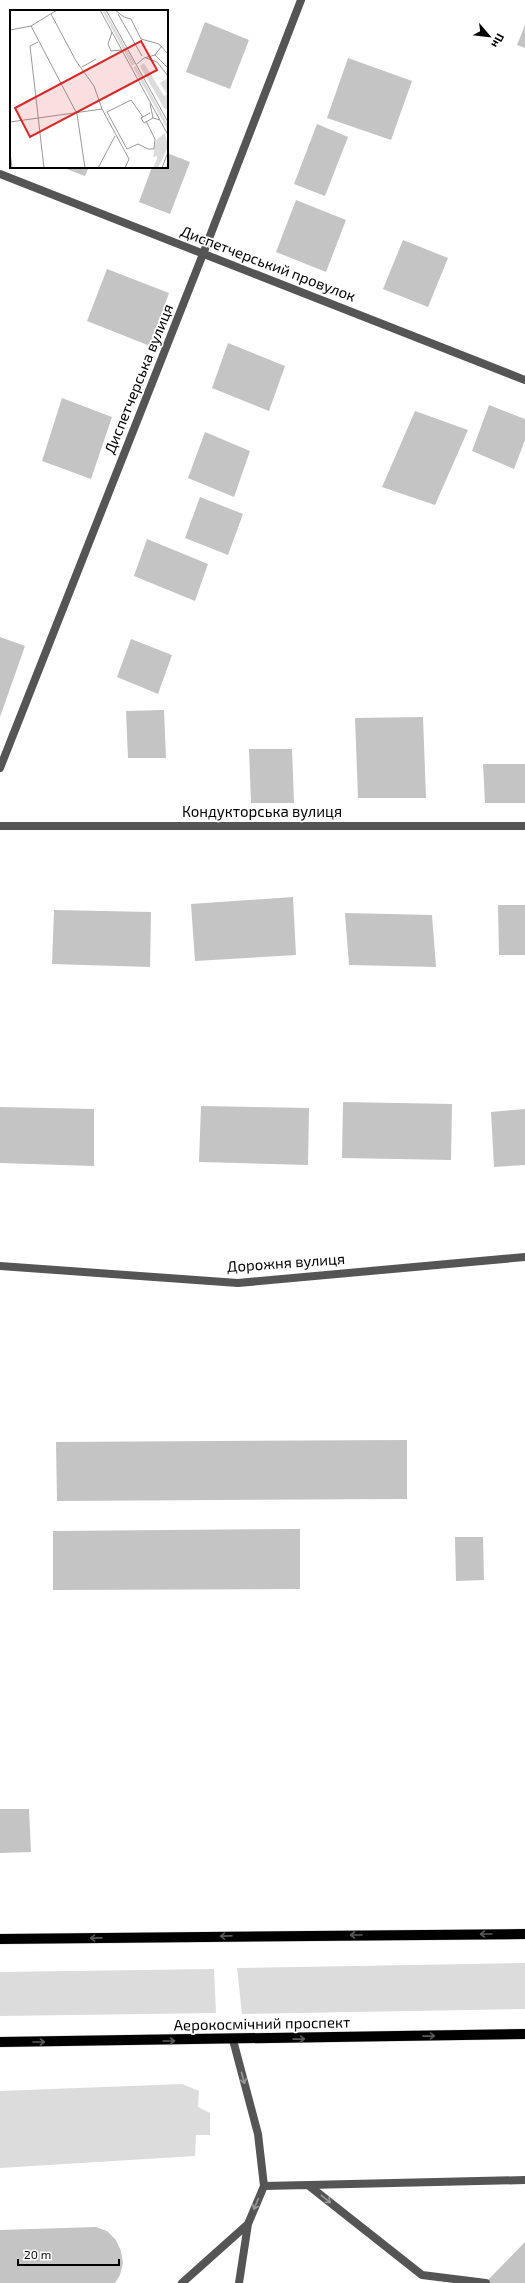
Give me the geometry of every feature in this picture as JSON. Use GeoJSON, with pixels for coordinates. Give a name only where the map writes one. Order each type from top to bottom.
{"type":"FeatureCollection","features":[{"type":"Feature","properties":{"kind":"main road"},"geometry":{"type":"LineString","coordinates":[[0,1939],[525,1934]]}},
{"type":"Feature","properties":{"kind":"main road","name":"Аерокосмічний проспект"},"geometry":{"type":"LineString","coordinates":[[0,2042],[233,2040],[525,2034]]}},
{"type":"Feature","properties":{"kind":"street","name":"Диспетчерська вулиця"},"geometry":{"type":"LineString","coordinates":[[0,768],[203,254],[301,0]]}},
{"type":"Feature","properties":{"kind":"street","name":"Диспетчерський провулок"},"geometry":{"type":"LineString","coordinates":[[0,174],[525,380]]}},
{"type":"Feature","properties":{"kind":"street","name":"Кондукторська вулиця"},"geometry":{"type":"LineString","coordinates":[[0,826],[525,826]]}},
{"type":"Feature","properties":{"kind":"street","name":"Дорожня вулиця"},"geometry":{"type":"LineString","coordinates":[[0,1266],[238,1283],[525,1256]]}},
{"type":"Feature","properties":{"kind":"street"},"geometry":{"type":"LineString","coordinates":[[233,2040],[258,2134],[264,2186],[248,2224],[239,2283]]}},
{"type":"Feature","properties":{"kind":"street"},"geometry":{"type":"LineString","coordinates":[[264,2186],[525,2180]]}},
{"type":"Feature","properties":{"kind":"street"},"geometry":{"type":"LineString","coordinates":[[308,2185],[422,2275],[486,2283]]}},
{"type":"Feature","properties":{"kind":"street"},"geometry":{"type":"LineString","coordinates":[[182,2283],[248,2224]]}},
{"type":"Feature","properties":{"kind":"shaded area"},"geometry":{"type":"Polygon","coordinates":[[[525,1963],[525,2009],[242,2014],[237,1968],[525,1963]]]}},
{"type":"Feature","properties":{"kind":"shaded area"},"geometry":{"type":"Polygon","coordinates":[[[214,1969],[216,2013],[0,2016],[0,1972],[214,1969]]]}},
{"type":"Feature","properties":{"kind":"shaded area"},"geometry":{"type":"Polygon","coordinates":[[[182,2084],[199,2091],[198,2107],[210,2113],[210,2135],[196,2135],[195,2156],[0,2168],[0,2091],[182,2084]]]}},
{"type":"Feature","properties":{"kind":"building"},"geometry":{"type":"Polygon","coordinates":[[[205,22],[249,40],[230,89],[186,72],[205,22]]]}},
{"type":"Feature","properties":{"kind":"building"},"geometry":{"type":"Polygon","coordinates":[[[525,25],[525,48],[517,45],[525,25]]]}},
{"type":"Feature","properties":{"kind":"building"},"geometry":{"type":"Polygon","coordinates":[[[348,58],[412,81],[391,140],[327,118],[348,58]]]}},
{"type":"Feature","properties":{"kind":"building"},"geometry":{"type":"Polygon","coordinates":[[[317,124],[348,137],[325,196],[294,184],[317,124]]]}},
{"type":"Feature","properties":{"kind":"building"},"geometry":{"type":"Polygon","coordinates":[[[168,153],[190,162],[170,214],[139,202],[152,168],[168,168],[168,153]]]}},
{"type":"Feature","properties":{"kind":"building"},"geometry":{"type":"Polygon","coordinates":[[[64,168],[89,168],[85,176],[64,168]]]}},
{"type":"Feature","properties":{"kind":"building"},"geometry":{"type":"Polygon","coordinates":[[[296,200],[346,220],[326,272],[276,252],[296,200]]]}},
{"type":"Feature","properties":{"kind":"building"},"geometry":{"type":"Polygon","coordinates":[[[403,240],[448,258],[428,307],[383,289],[403,240]]]}},
{"type":"Feature","properties":{"kind":"building"},"geometry":{"type":"Polygon","coordinates":[[[107,269],[169,293],[150,346],[87,321],[107,269]]]}},
{"type":"Feature","properties":{"kind":"building"},"geometry":{"type":"Polygon","coordinates":[[[228,343],[285,366],[269,411],[212,388],[228,343]]]}},
{"type":"Feature","properties":{"kind":"building"},"geometry":{"type":"Polygon","coordinates":[[[62,398],[112,417],[91,479],[42,461],[62,398]]]}},
{"type":"Feature","properties":{"kind":"building"},"geometry":{"type":"Polygon","coordinates":[[[489,405],[525,419],[525,440],[514,469],[472,451],[489,405]]]}},
{"type":"Feature","properties":{"kind":"building"},"geometry":{"type":"Polygon","coordinates":[[[415,411],[468,430],[435,505],[382,487],[415,411]]]}},
{"type":"Feature","properties":{"kind":"building"},"geometry":{"type":"Polygon","coordinates":[[[205,432],[250,451],[234,497],[188,478],[205,432]]]}},
{"type":"Feature","properties":{"kind":"building"},"geometry":{"type":"Polygon","coordinates":[[[200,497],[243,514],[228,555],[185,538],[200,497]]]}},
{"type":"Feature","properties":{"kind":"building"},"geometry":{"type":"Polygon","coordinates":[[[147,539],[208,564],[195,601],[134,576],[147,539]]]}},
{"type":"Feature","properties":{"kind":"building"},"geometry":{"type":"Polygon","coordinates":[[[0,637],[25,646],[0,717],[0,637]]]}},
{"type":"Feature","properties":{"kind":"building"},"geometry":{"type":"Polygon","coordinates":[[[131,639],[172,655],[158,694],[117,677],[131,639]]]}},
{"type":"Feature","properties":{"kind":"building"},"geometry":{"type":"Polygon","coordinates":[[[164,710],[166,758],[128,758],[126,711],[164,710]]]}},
{"type":"Feature","properties":{"kind":"building"},"geometry":{"type":"Polygon","coordinates":[[[423,717],[426,798],[358,798],[355,718],[423,717]]]}},
{"type":"Feature","properties":{"kind":"building"},"geometry":{"type":"Polygon","coordinates":[[[249,749],[292,749],[294,803],[251,803],[249,749]]]}},
{"type":"Feature","properties":{"kind":"building"},"geometry":{"type":"Polygon","coordinates":[[[483,764],[525,764],[525,803],[485,803],[483,764]]]}},
{"type":"Feature","properties":{"kind":"building"},"geometry":{"type":"Polygon","coordinates":[[[293,897],[296,955],[195,961],[191,904],[293,897]]]}},
{"type":"Feature","properties":{"kind":"building"},"geometry":{"type":"Polygon","coordinates":[[[498,905],[525,905],[525,955],[499,955],[498,905]]]}},
{"type":"Feature","properties":{"kind":"building"},"geometry":{"type":"Polygon","coordinates":[[[54,910],[151,912],[150,967],[52,964],[54,910]]]}},
{"type":"Feature","properties":{"kind":"building"},"geometry":{"type":"Polygon","coordinates":[[[345,913],[432,915],[436,967],[349,965],[345,913]]]}},
{"type":"Feature","properties":{"kind":"building"},"geometry":{"type":"Polygon","coordinates":[[[343,1102],[452,1104],[451,1160],[342,1158],[343,1102]]]}},
{"type":"Feature","properties":{"kind":"building"},"geometry":{"type":"Polygon","coordinates":[[[201,1106],[309,1108],[308,1165],[199,1162],[201,1106]]]}},
{"type":"Feature","properties":{"kind":"building"},"geometry":{"type":"Polygon","coordinates":[[[0,1107],[94,1109],[94,1166],[0,1163],[0,1107]]]}},
{"type":"Feature","properties":{"kind":"building"},"geometry":{"type":"Polygon","coordinates":[[[525,1109],[525,1165],[494,1167],[491,1112],[525,1109]]]}},
{"type":"Feature","properties":{"kind":"building"},"geometry":{"type":"Polygon","coordinates":[[[407,1440],[407,1499],[57,1501],[56,1442],[407,1440]]]}},
{"type":"Feature","properties":{"kind":"building"},"geometry":{"type":"Polygon","coordinates":[[[300,1529],[300,1589],[53,1590],[53,1531],[300,1529]]]}},
{"type":"Feature","properties":{"kind":"building"},"geometry":{"type":"Polygon","coordinates":[[[455,1537],[483,1537],[484,1580],[456,1581],[455,1537]]]}},
{"type":"Feature","properties":{"kind":"building"},"geometry":{"type":"Polygon","coordinates":[[[0,1809],[29,1809],[31,1852],[0,1853],[0,1809]]]}},
{"type":"Feature","properties":{"kind":"building"},"geometry":{"type":"Polygon","coordinates":[[[96,2227],[107,2231],[116,2240],[121,2251],[123,2263],[120,2275],[115,2283],[0,2283],[0,2230],[96,2227]]]}},
{"type":"Feature","properties":{"kind":"building"},"geometry":{"type":"Polygon","coordinates":[[[525,2242],[525,2283],[485,2283],[525,2242]]]}}]}
